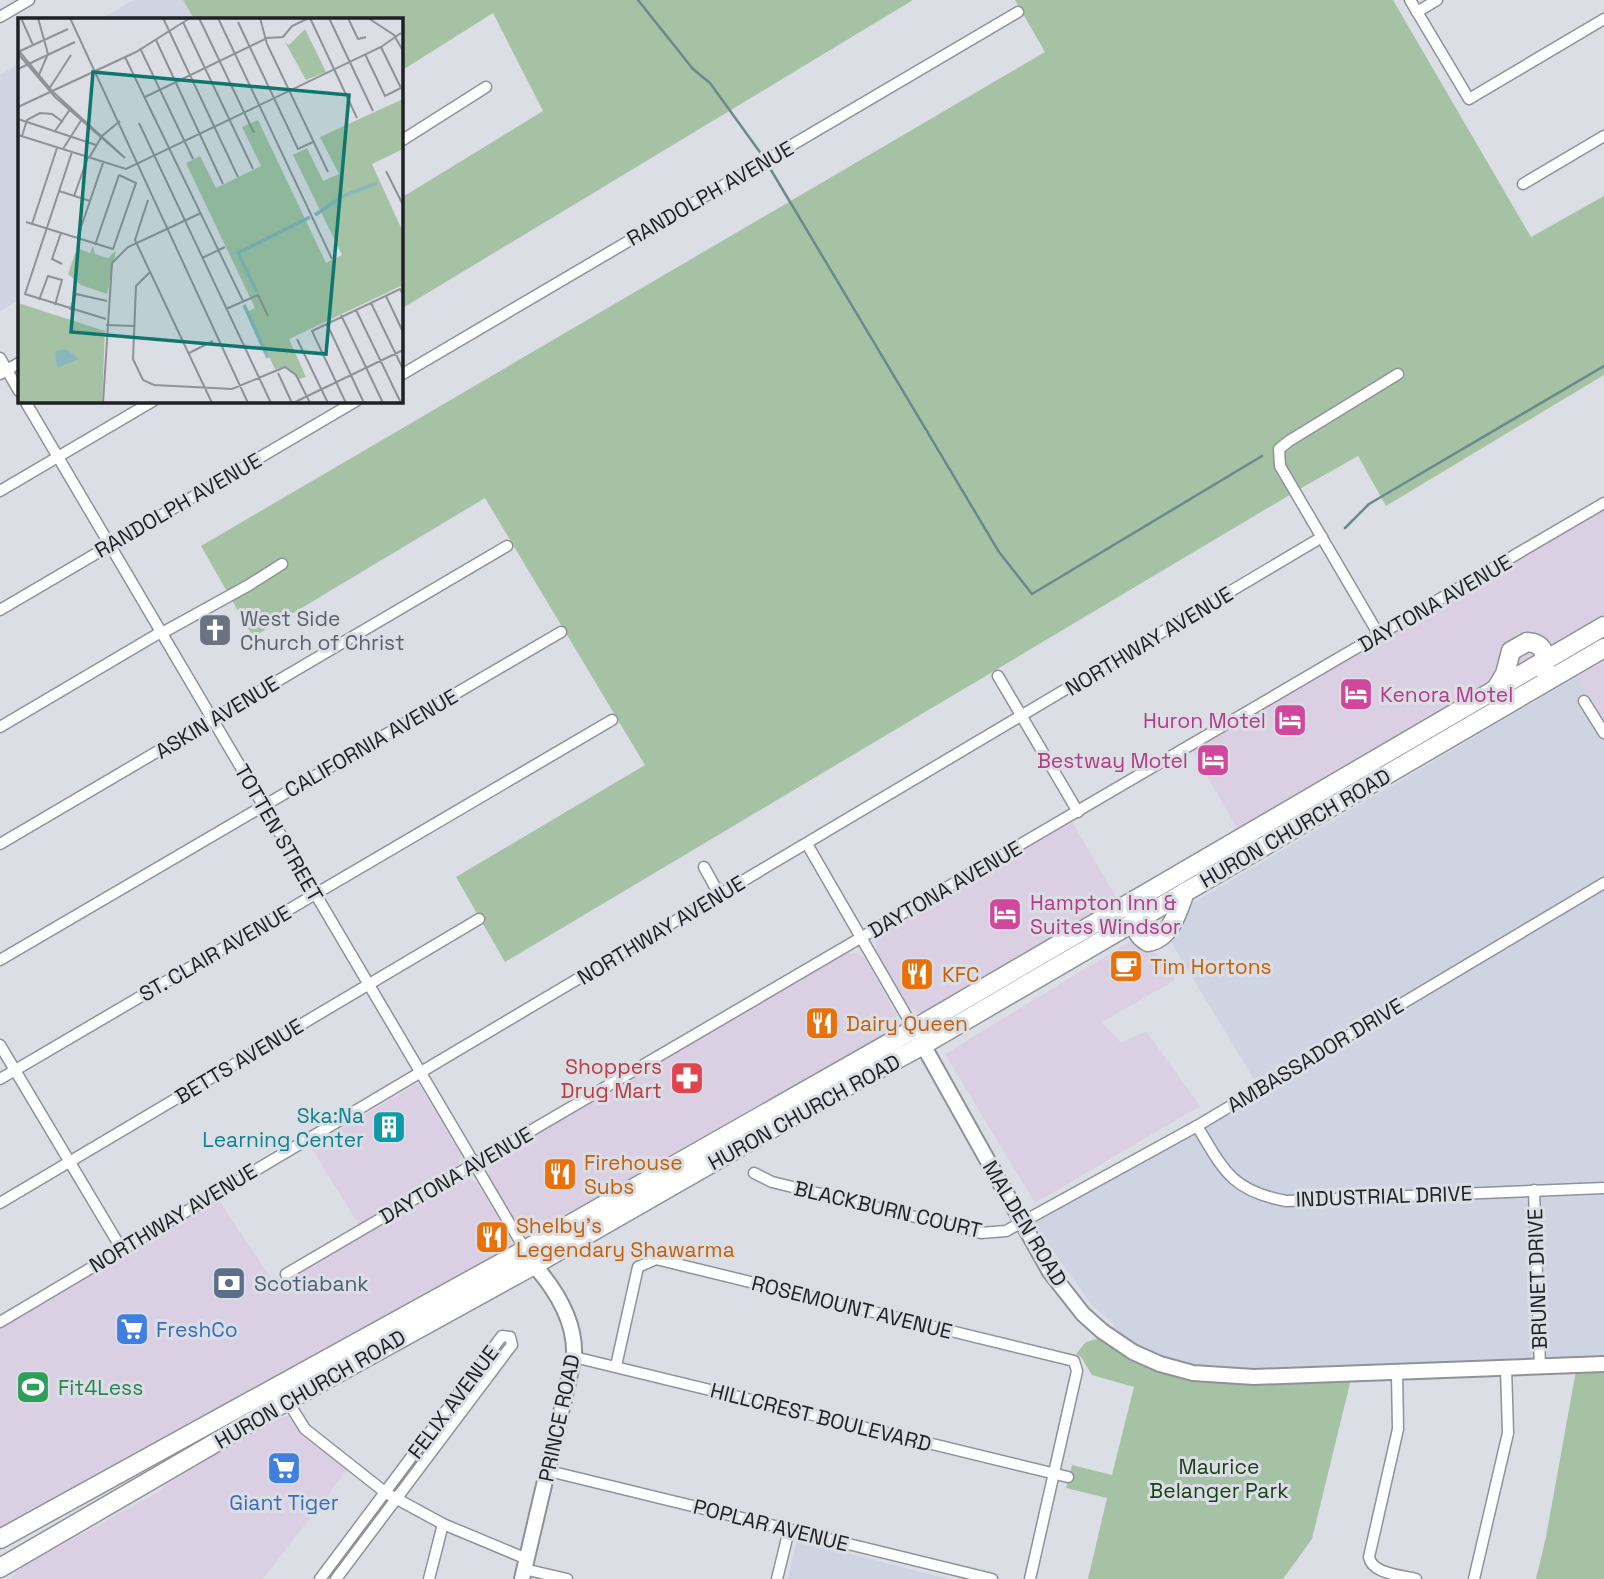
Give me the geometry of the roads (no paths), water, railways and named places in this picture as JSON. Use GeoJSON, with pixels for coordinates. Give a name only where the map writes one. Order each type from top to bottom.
{"type":"FeatureCollection","features":[{"type":"Feature","properties":{"kind":"highway","name":"HURON CHURCH ROAD"},"geometry":{"type":"LineString","coordinates":[[529,1258],[914,1029],[1604,626]]}},
{"type":"Feature","properties":{"kind":"highway"},"geometry":{"type":"LineString","coordinates":[[1496,689],[1511,651],[1520,644],[1537,643],[1546,660],[1540,678],[1525,695]]}},
{"type":"Feature","properties":{"kind":"highway","name":"HURON CHURCH ROAD"},"geometry":{"type":"LineString","coordinates":[[0,1539],[283,1393],[923,1045],[1604,648]]}},
{"type":"Feature","properties":{"kind":"highway"},"geometry":{"type":"LineString","coordinates":[[1133,901],[1136,932],[1148,942],[1156,941],[1167,932],[1185,892]]}},
{"type":"Feature","properties":{"kind":"highway","name":"HURON CHURCH ROAD"},"geometry":{"type":"LineString","coordinates":[[0,1568],[283,1393]]}},
{"type":"Feature","properties":{"kind":"main road","name":"MALDEN ROAD"},"geometry":{"type":"LineString","coordinates":[[914,1029],[1050,1272],[1083,1314],[1133,1352],[1160,1364],[1193,1373],[1254,1377],[1604,1364]]}},
{"type":"Feature","properties":{"kind":"main road","name":"PRINCE ROAD"},"geometry":{"type":"LineString","coordinates":[[524,1569],[549,1471],[574,1357],[575,1339],[568,1315],[529,1258]]}},
{"type":"Feature","properties":{"kind":"street"},"geometry":{"type":"LineString","coordinates":[[0,17],[29,0]]}},
{"type":"Feature","properties":{"kind":"street"},"geometry":{"type":"LineString","coordinates":[[1410,0],[1469,99],[1604,19]]}},
{"type":"Feature","properties":{"kind":"street"},"geometry":{"type":"LineString","coordinates":[[1417,12],[1437,0]]}},
{"type":"Feature","properties":{"kind":"street","name":"RANDOLPH AVENUE"},"geometry":{"type":"LineString","coordinates":[[402,374],[1018,12]]}},
{"type":"Feature","properties":{"kind":"street"},"geometry":{"type":"LineString","coordinates":[[402,140],[486,87]]}},
{"type":"Feature","properties":{"kind":"street"},"geometry":{"type":"LineString","coordinates":[[1523,184],[1604,136]]}},
{"type":"Feature","properties":{"kind":"street"},"geometry":{"type":"LineString","coordinates":[[0,358],[4,372],[18,390]]}},
{"type":"Feature","properties":{"kind":"street"},"geometry":{"type":"LineString","coordinates":[[1379,635],[1280,466],[1279,449],[1398,374]]}},
{"type":"Feature","properties":{"kind":"street","name":"TOTTEN STREET"},"geometry":{"type":"LineString","coordinates":[[26,402],[529,1258]]}},
{"type":"Feature","properties":{"kind":"street"},"geometry":{"type":"LineString","coordinates":[[0,491],[151,402]]}},
{"type":"Feature","properties":{"kind":"street","name":"RANDOLPH AVENUE"},"geometry":{"type":"LineString","coordinates":[[0,610],[354,402]]}},
{"type":"Feature","properties":{"kind":"street","name":"DAYTONA AVENUE"},"geometry":{"type":"LineString","coordinates":[[286,1274],[1604,503]]}},
{"type":"Feature","properties":{"kind":"street","name":"NORTHWAY AVENUE"},"geometry":{"type":"LineString","coordinates":[[0,1322],[1322,537]]}},
{"type":"Feature","properties":{"kind":"street","name":"ASKIN AVENUE"},"geometry":{"type":"LineString","coordinates":[[0,844],[507,546]]}},
{"type":"Feature","properties":{"kind":"street"},"geometry":{"type":"LineString","coordinates":[[0,727],[282,564]]}},
{"type":"Feature","properties":{"kind":"street","name":"CALIFORNIA AVENUE"},"geometry":{"type":"LineString","coordinates":[[0,960],[561,632]]}},
{"type":"Feature","properties":{"kind":"street"},"geometry":{"type":"LineString","coordinates":[[998,676],[1078,812]]}},
{"type":"Feature","properties":{"kind":"street"},"geometry":{"type":"LineString","coordinates":[[1584,701],[1604,733]]}},
{"type":"Feature","properties":{"kind":"street","name":"ST. CLAIR AVENUE"},"geometry":{"type":"LineString","coordinates":[[0,1079],[612,720]]}},
{"type":"Feature","properties":{"kind":"street","name":"MALDEN ROAD"},"geometry":{"type":"LineString","coordinates":[[807,844],[914,1029]]}},
{"type":"Feature","properties":{"kind":"street"},"geometry":{"type":"LineString","coordinates":[[704,867],[720,895]]}},
{"type":"Feature","properties":{"kind":"street","name":"AMBASSADOR DRIVE"},"geometry":{"type":"LineString","coordinates":[[1023,1223],[1197,1126],[1604,883]]}},
{"type":"Feature","properties":{"kind":"street","name":"BETTS AVENUE"},"geometry":{"type":"LineString","coordinates":[[0,1203],[479,919]]}},
{"type":"Feature","properties":{"kind":"street"},"geometry":{"type":"LineString","coordinates":[[0,1045],[121,1248]]}},
{"type":"Feature","properties":{"kind":"street","name":"INDUSTRIAL DRIVE"},"geometry":{"type":"LineString","coordinates":[[1197,1126],[1222,1167],[1235,1181],[1261,1196],[1286,1201],[1604,1188]]}},
{"type":"Feature","properties":{"kind":"street","name":"BLACKBURN COURT"},"geometry":{"type":"LineString","coordinates":[[754,1173],[772,1182],[981,1233],[1006,1231],[1023,1223]]}},
{"type":"Feature","properties":{"kind":"street","name":"BRUNET DRIVE"},"geometry":{"type":"LineString","coordinates":[[1534,1190],[1541,1367]]}},
{"type":"Feature","properties":{"kind":"street","name":"ROSEMOUNT AVENUE"},"geometry":{"type":"LineString","coordinates":[[616,1366],[638,1267],[656,1259],[1074,1361],[1077,1371],[1054,1474]]}},
{"type":"Feature","properties":{"kind":"street","name":"FELIX AVENUE"},"geometry":{"type":"LineString","coordinates":[[320,1579],[502,1336],[510,1337],[512,1345],[336,1579]]}},
{"type":"Feature","properties":{"kind":"street","name":"HILLCREST BOULEVARD"},"geometry":{"type":"LineString","coordinates":[[574,1357],[1068,1478]]}},
{"type":"Feature","properties":{"kind":"street"},"geometry":{"type":"LineString","coordinates":[[1475,1579],[1508,1433],[1506,1368]]}},
{"type":"Feature","properties":{"kind":"street"},"geometry":{"type":"LineString","coordinates":[[1397,1373],[1398,1429],[1369,1557],[1375,1569],[1416,1579]]}},
{"type":"Feature","properties":{"kind":"street"},"geometry":{"type":"LineString","coordinates":[[283,1393],[293,1412],[312,1436],[395,1499],[524,1569],[567,1579]]}},
{"type":"Feature","properties":{"kind":"street","name":"POPLAR AVENUE"},"geometry":{"type":"LineString","coordinates":[[549,1471],[992,1579]]}},
{"type":"Feature","properties":{"kind":"street"},"geometry":{"type":"LineString","coordinates":[[1030,1579],[1054,1474]]}},
{"type":"Feature","properties":{"kind":"street"},"geometry":{"type":"LineString","coordinates":[[429,1579],[443,1524]]}},
{"type":"Feature","properties":{"kind":"street"},"geometry":{"type":"LineString","coordinates":[[777,1579],[789,1530]]}},
{"type":"Feature","properties":{"kind":"waterway"},"geometry":{"type":"LineString","coordinates":[[638,0],[693,69],[710,83],[762,155]]}},
{"type":"Feature","properties":{"kind":"waterway"},"geometry":{"type":"LineString","coordinates":[[768,165],[999,552],[1032,594],[1262,456]]}},
{"type":"Feature","properties":{"kind":"waterway"},"geometry":{"type":"LineString","coordinates":[[1345,528],[1369,504],[1604,366]]}},
{"type":"Feature","properties":{"kind":"place","name":"West Side Church of Christ"},"geometry":{"type":"Point","coordinates":[215,630]}},
{"type":"Feature","properties":{"kind":"place","name":"Kenora Motel"},"geometry":{"type":"Point","coordinates":[1356,694]}},
{"type":"Feature","properties":{"kind":"place","name":"Huron Motel"},"geometry":{"type":"Point","coordinates":[1290,720]}},
{"type":"Feature","properties":{"kind":"place","name":"Bestway Motel"},"geometry":{"type":"Point","coordinates":[1213,760]}},
{"type":"Feature","properties":{"kind":"place","name":"Hampton Inn & Suites Windsor"},"geometry":{"type":"Point","coordinates":[1005,914]}},
{"type":"Feature","properties":{"kind":"place","name":"Tim Hortons"},"geometry":{"type":"Point","coordinates":[1126,966]}},
{"type":"Feature","properties":{"kind":"place","name":"KFC"},"geometry":{"type":"Point","coordinates":[917,974]}},
{"type":"Feature","properties":{"kind":"place","name":"Dairy Queen"},"geometry":{"type":"Point","coordinates":[822,1023]}},
{"type":"Feature","properties":{"kind":"place","name":"Shoppers Drug Mart"},"geometry":{"type":"Point","coordinates":[687,1078]}},
{"type":"Feature","properties":{"kind":"place","name":"Ska:Na Learning Center"},"geometry":{"type":"Point","coordinates":[389,1127]}},
{"type":"Feature","properties":{"kind":"place","name":"Firehouse Subs"},"geometry":{"type":"Point","coordinates":[560,1174]}},
{"type":"Feature","properties":{"kind":"place","name":"Shelby's Legendary Shawarma"},"geometry":{"type":"Point","coordinates":[492,1237]}},
{"type":"Feature","properties":{"kind":"place","name":"Scotiabank"},"geometry":{"type":"Point","coordinates":[229,1283]}},
{"type":"Feature","properties":{"kind":"place","name":"FreshCo"},"geometry":{"type":"Point","coordinates":[132,1329]}},
{"type":"Feature","properties":{"kind":"place","name":"Fit4Less"},"geometry":{"type":"Point","coordinates":[33,1387]}},
{"type":"Feature","properties":{"kind":"place","name":"Giant Tiger"},"geometry":{"type":"Point","coordinates":[284,1468]}},
{"type":"Feature","properties":{"kind":"park label","name":"Maurice Belanger Park"},"geometry":{"type":"Point","coordinates":[1219,1478]}}]}
